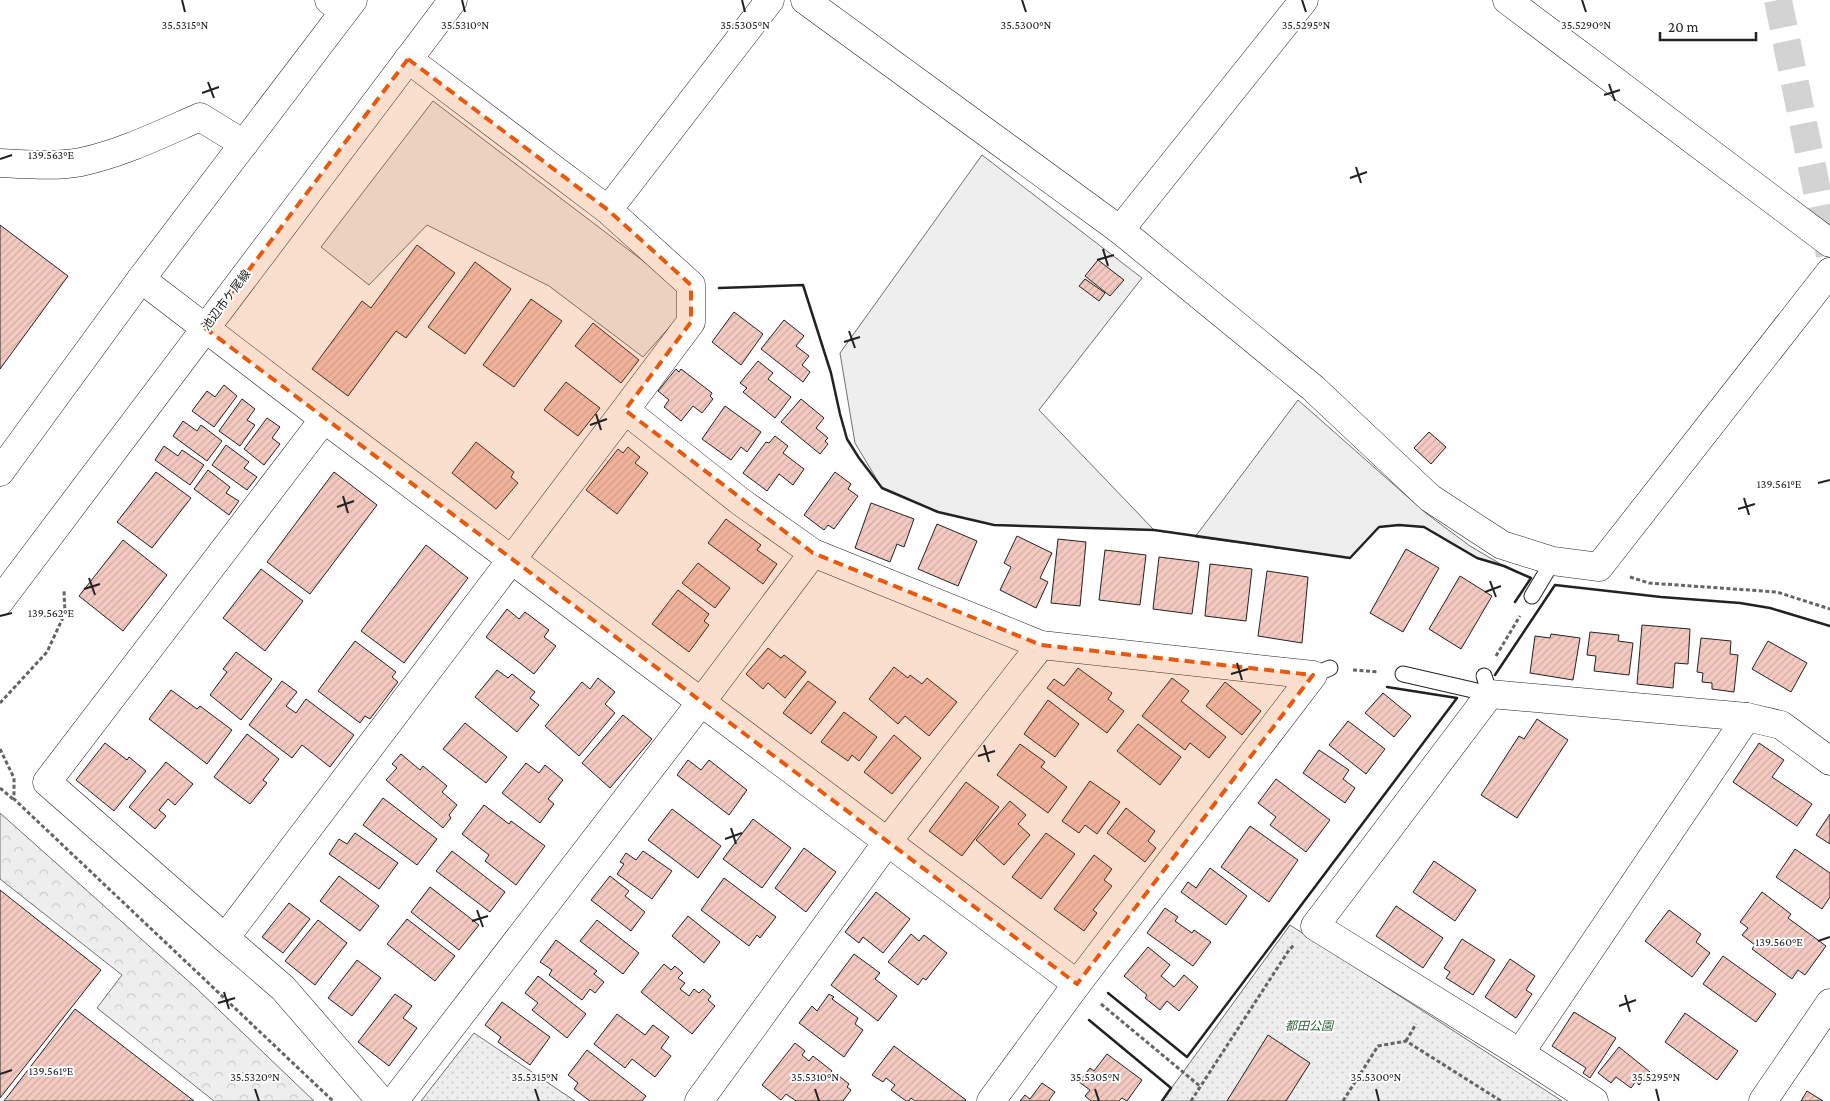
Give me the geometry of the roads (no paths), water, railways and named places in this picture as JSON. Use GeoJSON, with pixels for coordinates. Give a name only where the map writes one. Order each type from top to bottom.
{"type":"FeatureCollection","features":[{"type":"Feature","properties":{"kind":"street","name":"池辺市ケ尾線"},"geometry":{"type":"LineString","coordinates":[[0,601],[453,0]]}},
{"type":"Feature","properties":{"kind":"street"},"geometry":{"type":"LineString","coordinates":[[608,210],[770,0]]}},
{"type":"Feature","properties":{"kind":"street"},"geometry":{"type":"LineString","coordinates":[[805,0],[1120,230],[1314,388],[1430,498],[1502,546],[1553,561],[1599,567],[1830,272]]}},
{"type":"Feature","properties":{"kind":"street"},"geometry":{"type":"LineString","coordinates":[[1120,230],[1304,0]]}},
{"type":"Feature","properties":{"kind":"street"},"geometry":{"type":"LineString","coordinates":[[1507,0],[1830,243]]}},
{"type":"Feature","properties":{"kind":"street"},"geometry":{"type":"LineString","coordinates":[[0,472],[141,279],[244,144],[342,4]]}},
{"type":"Feature","properties":{"kind":"street"},"geometry":{"type":"LineString","coordinates":[[225,938],[691,322],[691,285],[608,210],[408,59]]}},
{"type":"Feature","properties":{"kind":"street"},"geometry":{"type":"LineString","coordinates":[[0,163],[43,164],[80,162],[137,145],[200,116],[244,144]]}},
{"type":"Feature","properties":{"kind":"street"},"geometry":{"type":"LineString","coordinates":[[141,279],[324,419],[512,558],[1087,992]]}},
{"type":"Feature","properties":{"kind":"street"},"geometry":{"type":"LineString","coordinates":[[625,410],[741,502],[813,553],[1041,644],[1322,672],[1087,992],[991,1101]]}},
{"type":"Feature","properties":{"kind":"street"},"geometry":{"type":"LineString","coordinates":[[324,419],[48,782],[284,988],[381,1101]]}},
{"type":"Feature","properties":{"kind":"street"},"geometry":{"type":"LineString","coordinates":[[394,1101],[702,701],[813,553]]}},
{"type":"Feature","properties":{"kind":"street"},"geometry":{"type":"LineString","coordinates":[[699,1101],[888,841],[1041,644]]}},
{"type":"Feature","properties":{"kind":"street"},"geometry":{"type":"LineString","coordinates":[[1594,1101],[1315,926],[1487,685],[1747,717],[1781,725],[1830,762]]}},
{"type":"Feature","properties":{"kind":"street"},"geometry":{"type":"LineString","coordinates":[[1520,1053],[1747,717]]}},
{"type":"Feature","properties":{"kind":"street"},"geometry":{"type":"LineString","coordinates":[[1763,1101],[1830,1003]]}},
{"type":"Feature","properties":{"kind":"lane"},"geometry":{"type":"LineString","coordinates":[[1532,596],[1553,561]]}},
{"type":"Feature","properties":{"kind":"lane"},"geometry":{"type":"LineString","coordinates":[[1404,674],[1487,685]]}},
{"type":"Feature","properties":{"kind":"tunnel"},"geometry":{"type":"LineString","coordinates":[[1778,0],[1830,255]]}},
{"type":"Feature","properties":{"kind":"park label","name":"都田公園"},"geometry":{"type":"Point","coordinates":[1309,1026]}}]}
